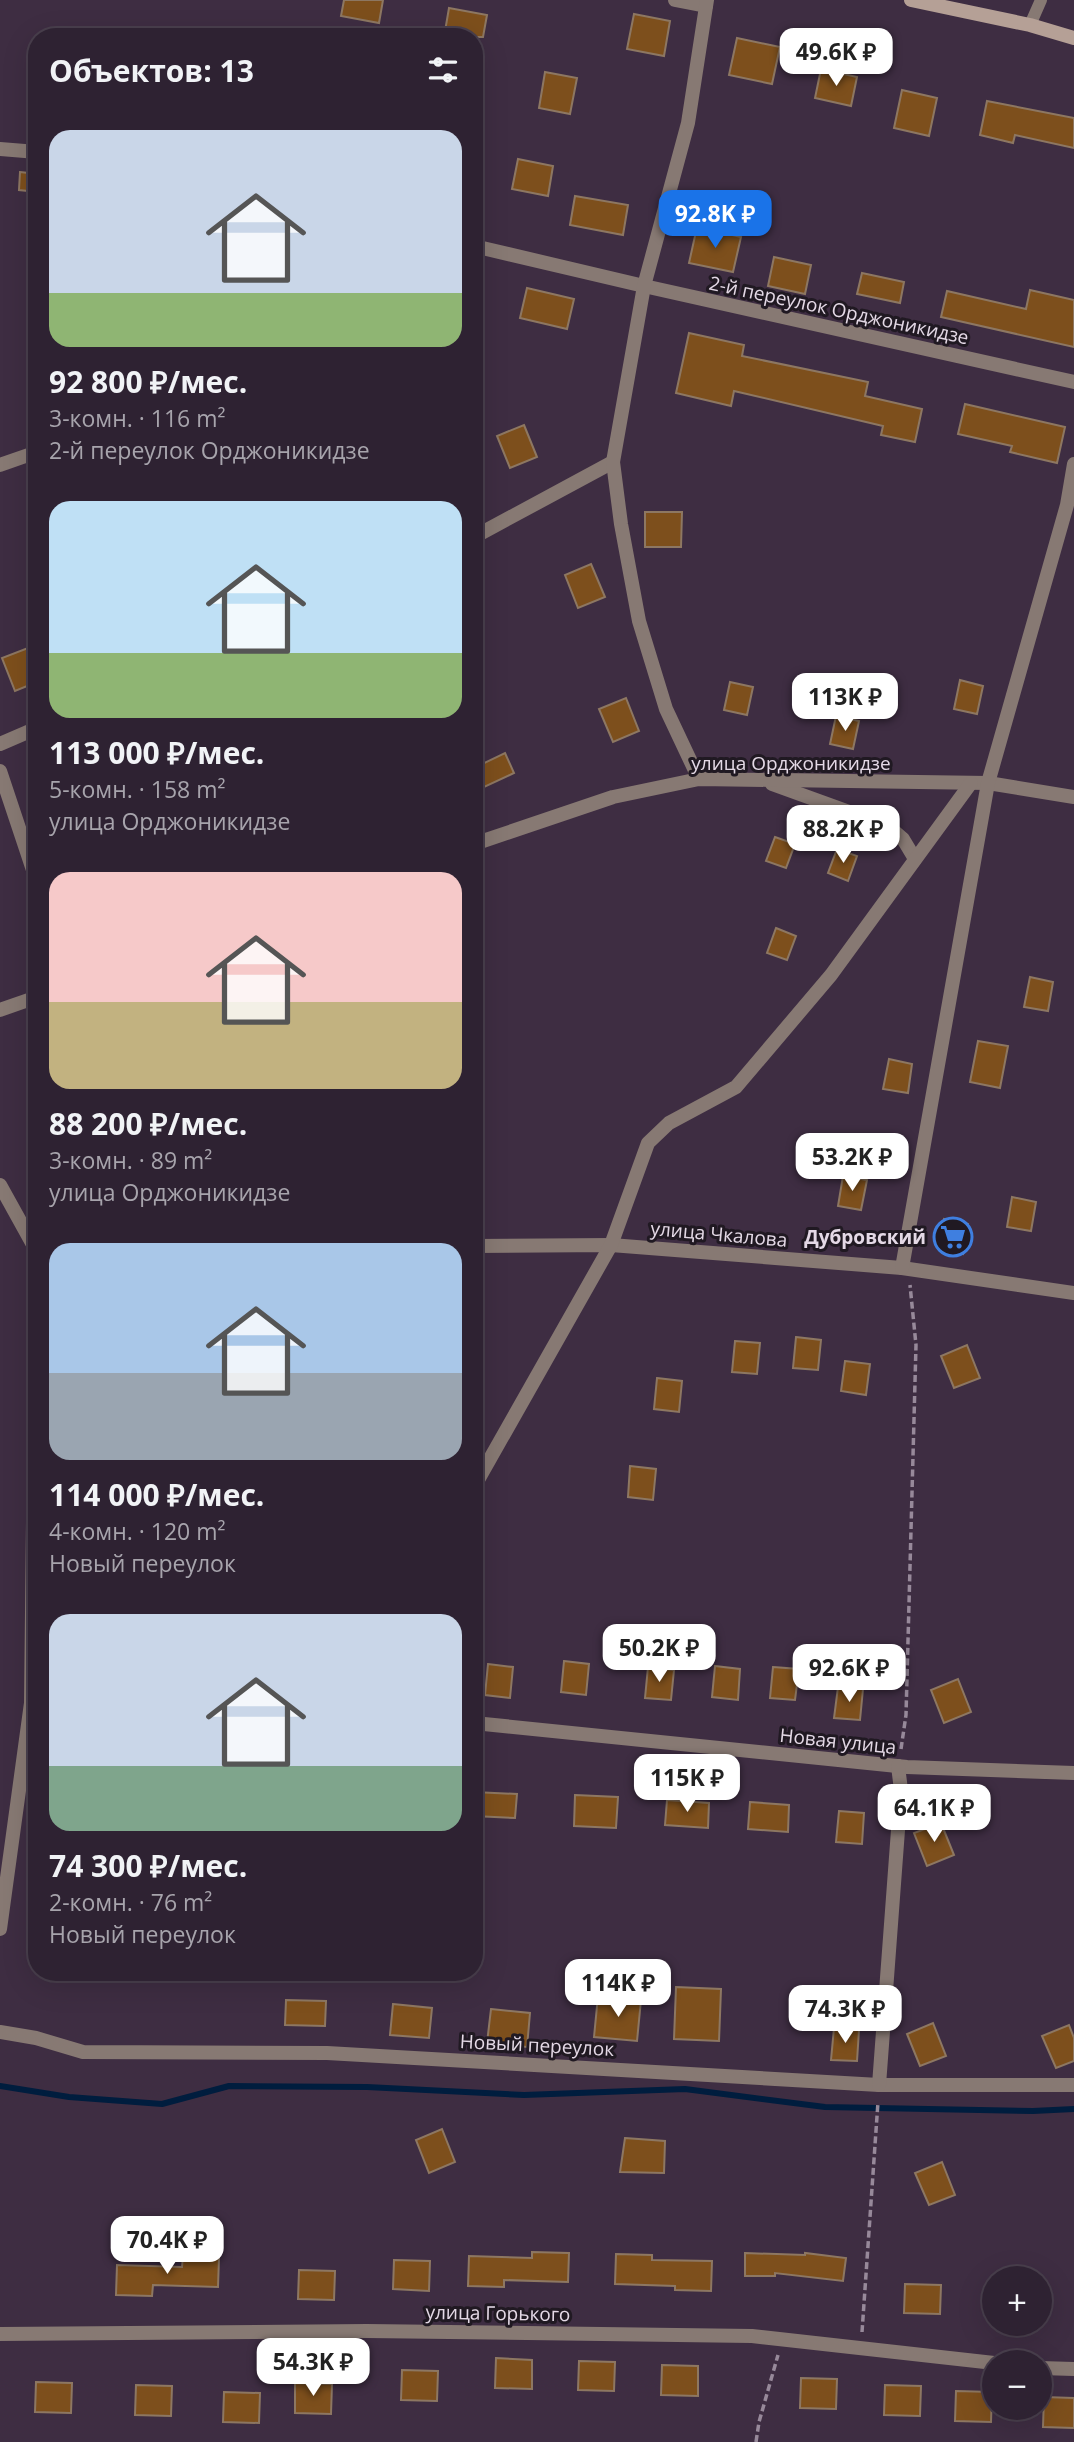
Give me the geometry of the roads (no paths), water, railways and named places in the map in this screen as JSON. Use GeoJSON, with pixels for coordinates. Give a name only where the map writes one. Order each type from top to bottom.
{"type":"FeatureCollection","features":[{"type":"Feature","properties":{"kind":"street"},"geometry":{"type":"LineString","coordinates":[[676,0],[707,3],[688,123],[644,286],[613,462],[621,524],[639,621],[666,709],[699,779]]}},
{"type":"Feature","properties":{"kind":"street"},"geometry":{"type":"LineString","coordinates":[[911,0],[1030,25],[1074,38]]}},
{"type":"Feature","properties":{"kind":"street"},"geometry":{"type":"LineString","coordinates":[[0,149],[28,151]]}},
{"type":"Feature","properties":{"kind":"street","name":"2-й переулок Орджоникидзе"},"geometry":{"type":"LineString","coordinates":[[483,248],[1074,382]]}},
{"type":"Feature","properties":{"kind":"street"},"geometry":{"type":"LineString","coordinates":[[0,465],[28,455]]}},
{"type":"Feature","properties":{"kind":"street"},"geometry":{"type":"LineString","coordinates":[[483,532],[613,462]]}},
{"type":"Feature","properties":{"kind":"street"},"geometry":{"type":"LineString","coordinates":[[905,1269],[988,783],[1067,505],[1074,464]]}},
{"type":"Feature","properties":{"kind":"street"},"geometry":{"type":"LineString","coordinates":[[0,744],[28,732]]}},
{"type":"Feature","properties":{"kind":"street"},"geometry":{"type":"LineString","coordinates":[[0,771],[28,855]]}},
{"type":"Feature","properties":{"kind":"street","name":"улица Орджоникидзе"},"geometry":{"type":"LineString","coordinates":[[483,841],[613,797],[699,779],[988,783],[1074,797]]}},
{"type":"Feature","properties":{"kind":"street"},"geometry":{"type":"LineString","coordinates":[[761,780],[888,827],[902,839],[915,859]]}},
{"type":"Feature","properties":{"kind":"street"},"geometry":{"type":"LineString","coordinates":[[483,1471],[611,1245],[648,1143],[669,1123],[736,1087],[831,975],[971,783]]}},
{"type":"Feature","properties":{"kind":"street"},"geometry":{"type":"LineString","coordinates":[[0,1010],[28,1000]]}},
{"type":"Feature","properties":{"kind":"street"},"geometry":{"type":"LineString","coordinates":[[0,1185],[28,1236]]}},
{"type":"Feature","properties":{"kind":"street","name":"улица Чкалова"},"geometry":{"type":"LineString","coordinates":[[483,1246],[611,1245],[905,1269],[1074,1293]]}},
{"type":"Feature","properties":{"kind":"street","name":"Новая улица"},"geometry":{"type":"LineString","coordinates":[[483,1724],[898,1766],[1074,1773]]}},
{"type":"Feature","properties":{"kind":"street"},"geometry":{"type":"LineString","coordinates":[[0,1928],[28,1743]]}},
{"type":"Feature","properties":{"kind":"street"},"geometry":{"type":"LineString","coordinates":[[879,2085],[901,1790],[898,1766]]}},
{"type":"Feature","properties":{"kind":"street","name":"Новый переулок"},"geometry":{"type":"LineString","coordinates":[[0,2032],[36,2038],[83,2052],[327,2053],[879,2085],[1074,2085]]}},
{"type":"Feature","properties":{"kind":"street","name":"улица Горького"},"geometry":{"type":"LineString","coordinates":[[0,2334],[367,2331],[752,2336],[982,2362]]}},
{"type":"Feature","properties":{"kind":"street"},"geometry":{"type":"LineString","coordinates":[[1052,2368],[1074,2369]]}},
{"type":"Feature","properties":{"kind":"lane"},"geometry":{"type":"LineString","coordinates":[[1030,25],[1041,0]]}},
{"type":"Feature","properties":{"kind":"waterway"},"geometry":{"type":"LineString","coordinates":[[0,2086],[69,2097],[162,2104],[229,2086],[367,2087],[524,2095],[685,2089],[825,2107],[1033,2111],[1074,2109]]}},
{"type":"Feature","properties":{"kind":"place","name":"Дубровский"},"geometry":{"type":"Point","coordinates":[953,1237]}}]}
